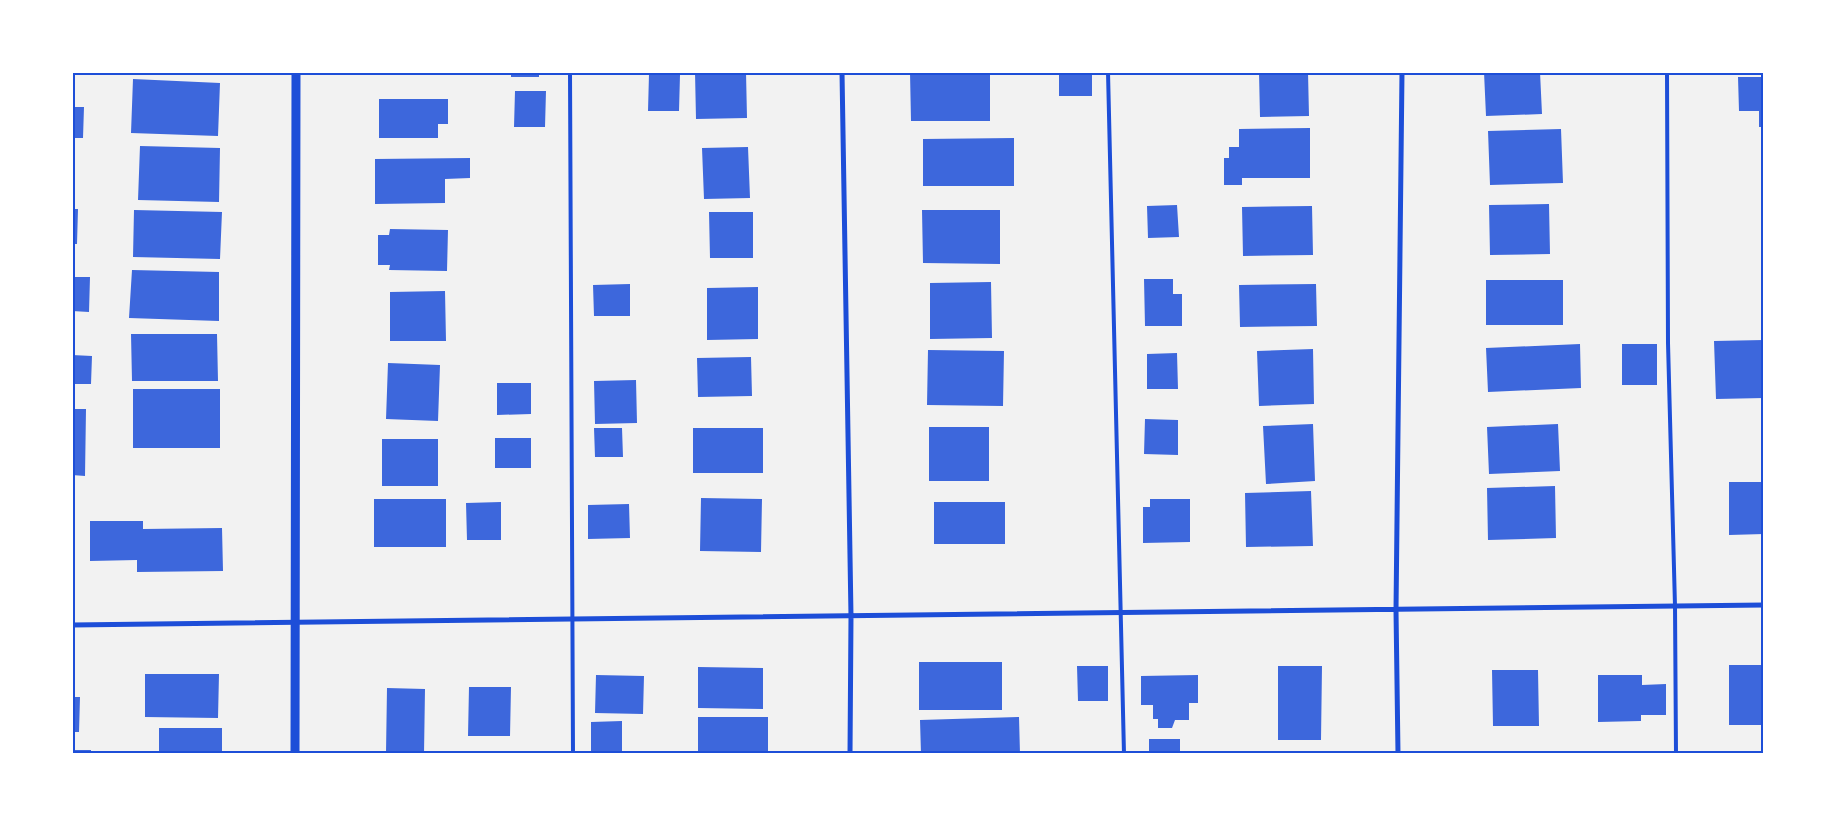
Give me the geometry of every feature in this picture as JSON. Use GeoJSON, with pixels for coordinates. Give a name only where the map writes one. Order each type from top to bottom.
{"type":"FeatureCollection","features":[{"type":"Feature","properties":{"kind":"street"},"geometry":{"type":"LineString","coordinates":[[295,754],[296,72]]}},
{"type":"Feature","properties":{"kind":"street"},"geometry":{"type":"LineString","coordinates":[[842,72],[851,616],[850,754]]}},
{"type":"Feature","properties":{"kind":"street"},"geometry":{"type":"LineString","coordinates":[[1398,754],[1396,610],[1402,72]]}},
{"type":"Feature","properties":{"kind":"street"},"geometry":{"type":"LineString","coordinates":[[72,625],[1764,605]]}},
{"type":"Feature","properties":{"kind":"lane"},"geometry":{"type":"LineString","coordinates":[[570,72],[574,754]]}},
{"type":"Feature","properties":{"kind":"lane"},"geometry":{"type":"LineString","coordinates":[[1108,72],[1123,614],[1124,754]]}},
{"type":"Feature","properties":{"kind":"lane"},"geometry":{"type":"LineString","coordinates":[[1667,72],[1668,362],[1675,606],[1676,754]]}},
{"type":"Feature","properties":{"kind":"building"},"geometry":{"type":"Polygon","coordinates":[[[511,72],[539,72],[539,77],[511,77],[511,72]]]}},
{"type":"Feature","properties":{"kind":"building"},"geometry":{"type":"Polygon","coordinates":[[[695,72],[746,72],[747,118],[696,119],[695,72]]]}},
{"type":"Feature","properties":{"kind":"building"},"geometry":{"type":"Polygon","coordinates":[[[910,72],[990,72],[990,121],[911,121],[910,72]]]}},
{"type":"Feature","properties":{"kind":"building"},"geometry":{"type":"Polygon","coordinates":[[[1059,72],[1092,72],[1092,96],[1059,96],[1059,72]]]}},
{"type":"Feature","properties":{"kind":"building"},"geometry":{"type":"Polygon","coordinates":[[[1259,72],[1308,72],[1309,116],[1260,117],[1259,72]]]}},
{"type":"Feature","properties":{"kind":"building"},"geometry":{"type":"Polygon","coordinates":[[[1484,72],[1540,72],[1542,114],[1486,116],[1484,72]]]}},
{"type":"Feature","properties":{"kind":"building"},"geometry":{"type":"Polygon","coordinates":[[[649,74],[680,75],[679,111],[648,111],[649,74]]]}},
{"type":"Feature","properties":{"kind":"building"},"geometry":{"type":"Polygon","coordinates":[[[1738,77],[1764,77],[1764,127],[1759,127],[1759,111],[1739,111],[1738,77]]]}},
{"type":"Feature","properties":{"kind":"building"},"geometry":{"type":"Polygon","coordinates":[[[133,79],[220,83],[218,136],[131,133],[133,79]]]}},
{"type":"Feature","properties":{"kind":"building"},"geometry":{"type":"Polygon","coordinates":[[[515,91],[546,91],[545,127],[514,127],[515,91]]]}},
{"type":"Feature","properties":{"kind":"building"},"geometry":{"type":"Polygon","coordinates":[[[379,99],[448,99],[448,124],[438,124],[438,138],[379,138],[379,99]]]}},
{"type":"Feature","properties":{"kind":"building"},"geometry":{"type":"Polygon","coordinates":[[[72,107],[84,107],[83,138],[72,138],[72,107]]]}},
{"type":"Feature","properties":{"kind":"building"},"geometry":{"type":"Polygon","coordinates":[[[1310,128],[1310,178],[1242,178],[1242,185],[1224,185],[1224,158],[1229,158],[1229,147],[1239,147],[1239,129],[1310,128]]]}},
{"type":"Feature","properties":{"kind":"building"},"geometry":{"type":"Polygon","coordinates":[[[1561,129],[1563,183],[1490,185],[1488,131],[1561,129]]]}},
{"type":"Feature","properties":{"kind":"building"},"geometry":{"type":"Polygon","coordinates":[[[1014,138],[1014,186],[923,186],[923,139],[1014,138]]]}},
{"type":"Feature","properties":{"kind":"building"},"geometry":{"type":"Polygon","coordinates":[[[140,146],[220,148],[219,202],[138,200],[140,146]]]}},
{"type":"Feature","properties":{"kind":"building"},"geometry":{"type":"Polygon","coordinates":[[[748,147],[750,198],[704,199],[702,148],[748,147]]]}},
{"type":"Feature","properties":{"kind":"building"},"geometry":{"type":"Polygon","coordinates":[[[470,158],[470,178],[445,179],[445,203],[375,204],[375,159],[470,158]]]}},
{"type":"Feature","properties":{"kind":"building"},"geometry":{"type":"Polygon","coordinates":[[[1549,204],[1550,254],[1490,255],[1489,205],[1549,204]]]}},
{"type":"Feature","properties":{"kind":"building"},"geometry":{"type":"Polygon","coordinates":[[[1177,205],[1179,237],[1148,238],[1147,206],[1177,205]]]}},
{"type":"Feature","properties":{"kind":"building"},"geometry":{"type":"Polygon","coordinates":[[[1312,206],[1313,255],[1243,256],[1242,207],[1312,206]]]}},
{"type":"Feature","properties":{"kind":"building"},"geometry":{"type":"Polygon","coordinates":[[[72,209],[78,209],[77,244],[72,244],[72,209]]]}},
{"type":"Feature","properties":{"kind":"building"},"geometry":{"type":"Polygon","coordinates":[[[134,210],[222,212],[220,259],[133,257],[134,210]]]}},
{"type":"Feature","properties":{"kind":"building"},"geometry":{"type":"Polygon","coordinates":[[[922,210],[1000,210],[1000,264],[923,263],[922,210]]]}},
{"type":"Feature","properties":{"kind":"building"},"geometry":{"type":"Polygon","coordinates":[[[709,212],[753,212],[753,258],[710,258],[709,212]]]}},
{"type":"Feature","properties":{"kind":"building"},"geometry":{"type":"Polygon","coordinates":[[[390,229],[448,230],[447,271],[389,270],[390,265],[378,265],[378,235],[389,235],[390,229]]]}},
{"type":"Feature","properties":{"kind":"building"},"geometry":{"type":"Polygon","coordinates":[[[132,270],[219,272],[219,321],[129,318],[132,270]]]}},
{"type":"Feature","properties":{"kind":"building"},"geometry":{"type":"Polygon","coordinates":[[[72,277],[90,277],[89,312],[72,311],[72,277]]]}},
{"type":"Feature","properties":{"kind":"building"},"geometry":{"type":"Polygon","coordinates":[[[1144,279],[1173,279],[1173,294],[1182,294],[1182,326],[1145,326],[1144,279]]]}},
{"type":"Feature","properties":{"kind":"building"},"geometry":{"type":"Polygon","coordinates":[[[1486,280],[1563,280],[1563,325],[1486,325],[1486,280]]]}},
{"type":"Feature","properties":{"kind":"building"},"geometry":{"type":"Polygon","coordinates":[[[991,282],[992,338],[930,339],[930,283],[991,282]]]}},
{"type":"Feature","properties":{"kind":"building"},"geometry":{"type":"Polygon","coordinates":[[[630,284],[630,316],[594,316],[593,285],[630,284]]]}},
{"type":"Feature","properties":{"kind":"building"},"geometry":{"type":"Polygon","coordinates":[[[1316,284],[1317,326],[1240,327],[1239,285],[1316,284]]]}},
{"type":"Feature","properties":{"kind":"building"},"geometry":{"type":"Polygon","coordinates":[[[758,287],[758,339],[707,340],[707,288],[758,287]]]}},
{"type":"Feature","properties":{"kind":"building"},"geometry":{"type":"Polygon","coordinates":[[[445,291],[446,341],[390,341],[390,292],[445,291]]]}},
{"type":"Feature","properties":{"kind":"building"},"geometry":{"type":"Polygon","coordinates":[[[131,334],[217,334],[218,381],[132,381],[131,334]]]}},
{"type":"Feature","properties":{"kind":"building"},"geometry":{"type":"Polygon","coordinates":[[[1764,340],[1764,398],[1716,399],[1714,341],[1764,340]]]}},
{"type":"Feature","properties":{"kind":"building"},"geometry":{"type":"Polygon","coordinates":[[[1580,344],[1581,388],[1488,392],[1486,348],[1580,344]]]}},
{"type":"Feature","properties":{"kind":"building"},"geometry":{"type":"Polygon","coordinates":[[[1622,344],[1657,344],[1657,385],[1622,385],[1622,344]]]}},
{"type":"Feature","properties":{"kind":"building"},"geometry":{"type":"Polygon","coordinates":[[[1313,349],[1314,404],[1259,406],[1257,351],[1313,349]]]}},
{"type":"Feature","properties":{"kind":"building"},"geometry":{"type":"Polygon","coordinates":[[[928,350],[1004,351],[1003,406],[927,405],[928,350]]]}},
{"type":"Feature","properties":{"kind":"building"},"geometry":{"type":"Polygon","coordinates":[[[1177,353],[1178,389],[1147,389],[1147,354],[1177,353]]]}},
{"type":"Feature","properties":{"kind":"building"},"geometry":{"type":"Polygon","coordinates":[[[72,355],[92,356],[91,384],[72,384],[72,355]]]}},
{"type":"Feature","properties":{"kind":"building"},"geometry":{"type":"Polygon","coordinates":[[[751,357],[752,396],[698,397],[697,358],[751,357]]]}},
{"type":"Feature","properties":{"kind":"building"},"geometry":{"type":"Polygon","coordinates":[[[388,363],[440,365],[438,421],[386,419],[388,363]]]}},
{"type":"Feature","properties":{"kind":"building"},"geometry":{"type":"Polygon","coordinates":[[[636,380],[637,423],[595,424],[594,381],[636,380]]]}},
{"type":"Feature","properties":{"kind":"building"},"geometry":{"type":"Polygon","coordinates":[[[497,383],[531,383],[531,414],[497,415],[497,383]]]}},
{"type":"Feature","properties":{"kind":"building"},"geometry":{"type":"Polygon","coordinates":[[[133,389],[220,389],[220,448],[133,448],[133,389]]]}},
{"type":"Feature","properties":{"kind":"building"},"geometry":{"type":"Polygon","coordinates":[[[72,409],[86,409],[85,476],[72,475],[72,409]]]}},
{"type":"Feature","properties":{"kind":"building"},"geometry":{"type":"Polygon","coordinates":[[[1145,419],[1178,420],[1178,455],[1144,454],[1145,419]]]}},
{"type":"Feature","properties":{"kind":"building"},"geometry":{"type":"Polygon","coordinates":[[[1313,424],[1315,481],[1266,484],[1263,426],[1313,424]]]}},
{"type":"Feature","properties":{"kind":"building"},"geometry":{"type":"Polygon","coordinates":[[[1558,424],[1560,471],[1489,474],[1487,427],[1558,424]]]}},
{"type":"Feature","properties":{"kind":"building"},"geometry":{"type":"Polygon","coordinates":[[[929,427],[989,427],[989,481],[929,481],[929,427]]]}},
{"type":"Feature","properties":{"kind":"building"},"geometry":{"type":"Polygon","coordinates":[[[594,428],[622,428],[623,457],[595,457],[594,428]]]}},
{"type":"Feature","properties":{"kind":"building"},"geometry":{"type":"Polygon","coordinates":[[[693,428],[763,428],[763,473],[693,473],[693,428]]]}},
{"type":"Feature","properties":{"kind":"building"},"geometry":{"type":"Polygon","coordinates":[[[495,438],[531,438],[531,468],[495,468],[495,438]]]}},
{"type":"Feature","properties":{"kind":"building"},"geometry":{"type":"Polygon","coordinates":[[[382,439],[438,439],[438,486],[382,486],[382,439]]]}},
{"type":"Feature","properties":{"kind":"building"},"geometry":{"type":"Polygon","coordinates":[[[1729,482],[1764,482],[1764,534],[1729,535],[1729,482]]]}},
{"type":"Feature","properties":{"kind":"building"},"geometry":{"type":"Polygon","coordinates":[[[1555,486],[1556,538],[1488,540],[1487,488],[1555,486]]]}},
{"type":"Feature","properties":{"kind":"building"},"geometry":{"type":"Polygon","coordinates":[[[1311,491],[1313,546],[1246,547],[1245,493],[1311,491]]]}},
{"type":"Feature","properties":{"kind":"building"},"geometry":{"type":"Polygon","coordinates":[[[701,498],[762,499],[761,552],[700,551],[701,498]]]}},
{"type":"Feature","properties":{"kind":"building"},"geometry":{"type":"Polygon","coordinates":[[[374,499],[446,499],[446,547],[374,547],[374,499]]]}},
{"type":"Feature","properties":{"kind":"building"},"geometry":{"type":"Polygon","coordinates":[[[1150,499],[1190,499],[1190,542],[1143,543],[1143,507],[1150,507],[1150,499]]]}},
{"type":"Feature","properties":{"kind":"building"},"geometry":{"type":"Polygon","coordinates":[[[501,502],[501,540],[467,540],[466,503],[501,502]]]}},
{"type":"Feature","properties":{"kind":"building"},"geometry":{"type":"Polygon","coordinates":[[[934,502],[1005,502],[1005,544],[934,544],[934,502]]]}},
{"type":"Feature","properties":{"kind":"building"},"geometry":{"type":"Polygon","coordinates":[[[629,504],[630,538],[588,539],[588,505],[629,504]]]}},
{"type":"Feature","properties":{"kind":"building"},"geometry":{"type":"Polygon","coordinates":[[[90,521],[143,521],[143,529],[222,528],[223,571],[137,572],[137,560],[90,561],[90,521]]]}},
{"type":"Feature","properties":{"kind":"building"},"geometry":{"type":"Polygon","coordinates":[[[919,662],[1002,662],[1002,710],[919,710],[919,662]]]}},
{"type":"Feature","properties":{"kind":"building"},"geometry":{"type":"Polygon","coordinates":[[[1729,665],[1764,665],[1764,725],[1729,725],[1729,665]]]}},
{"type":"Feature","properties":{"kind":"building"},"geometry":{"type":"Polygon","coordinates":[[[1077,666],[1108,666],[1108,701],[1078,701],[1077,666]]]}},
{"type":"Feature","properties":{"kind":"building"},"geometry":{"type":"Polygon","coordinates":[[[1278,666],[1322,666],[1321,740],[1278,740],[1278,666]]]}},
{"type":"Feature","properties":{"kind":"building"},"geometry":{"type":"Polygon","coordinates":[[[698,667],[763,668],[763,709],[698,708],[698,667]]]}},
{"type":"Feature","properties":{"kind":"building"},"geometry":{"type":"Polygon","coordinates":[[[1492,670],[1538,670],[1539,726],[1493,726],[1492,670]]]}},
{"type":"Feature","properties":{"kind":"building"},"geometry":{"type":"Polygon","coordinates":[[[145,674],[219,674],[218,718],[145,717],[145,674]]]}},
{"type":"Feature","properties":{"kind":"building"},"geometry":{"type":"Polygon","coordinates":[[[596,675],[644,676],[643,714],[595,713],[596,675]]]}},
{"type":"Feature","properties":{"kind":"building"},"geometry":{"type":"Polygon","coordinates":[[[1198,675],[1198,703],[1189,703],[1189,720],[1175,720],[1172,728],[1158,728],[1158,719],[1153,719],[1153,705],[1141,705],[1141,676],[1198,675]]]}},
{"type":"Feature","properties":{"kind":"building"},"geometry":{"type":"Polygon","coordinates":[[[1598,675],[1642,675],[1642,685],[1666,684],[1666,715],[1641,715],[1641,721],[1598,722],[1598,675]]]}},
{"type":"Feature","properties":{"kind":"building"},"geometry":{"type":"Polygon","coordinates":[[[469,687],[511,687],[510,736],[468,736],[469,687]]]}},
{"type":"Feature","properties":{"kind":"building"},"geometry":{"type":"Polygon","coordinates":[[[387,688],[425,689],[424,754],[386,753],[387,688]]]}},
{"type":"Feature","properties":{"kind":"building"},"geometry":{"type":"Polygon","coordinates":[[[72,697],[80,697],[79,732],[72,732],[72,697]]]}},
{"type":"Feature","properties":{"kind":"building"},"geometry":{"type":"Polygon","coordinates":[[[698,717],[768,717],[768,754],[698,754],[698,717]]]}},
{"type":"Feature","properties":{"kind":"building"},"geometry":{"type":"Polygon","coordinates":[[[1019,717],[1020,754],[921,754],[920,720],[1019,717]]]}},
{"type":"Feature","properties":{"kind":"building"},"geometry":{"type":"Polygon","coordinates":[[[622,721],[622,752],[591,752],[591,722],[622,721]]]}},
{"type":"Feature","properties":{"kind":"building"},"geometry":{"type":"Polygon","coordinates":[[[159,728],[222,728],[222,754],[159,754],[159,728]]]}},
{"type":"Feature","properties":{"kind":"building"},"geometry":{"type":"Polygon","coordinates":[[[1149,739],[1180,739],[1180,754],[1149,754],[1149,739]]]}},
{"type":"Feature","properties":{"kind":"building"},"geometry":{"type":"Polygon","coordinates":[[[72,750],[91,750],[91,754],[72,754],[72,750]]]}}]}
